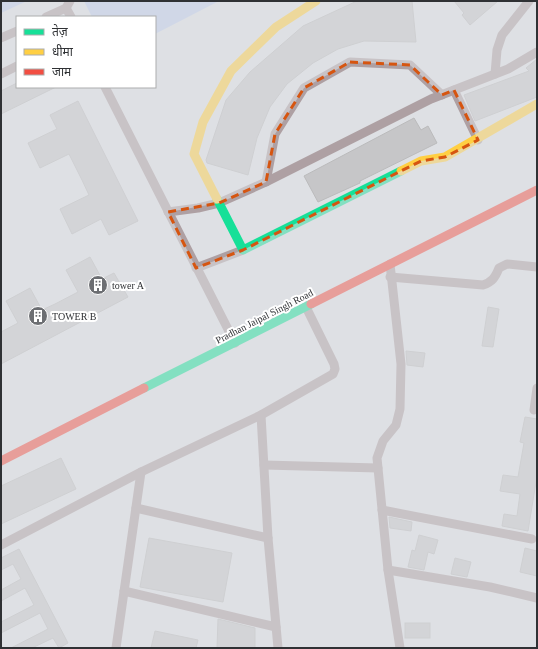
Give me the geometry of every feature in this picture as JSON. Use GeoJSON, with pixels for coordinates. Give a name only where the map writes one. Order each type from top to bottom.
{"type":"FeatureCollection","features":[{"type":"Feature","properties":{"kind":"street"},"geometry":{"type":"LineString","coordinates":[[243,250],[194,154],[203,122],[231,71],[276,27],[316,1]]}},
{"type":"Feature","properties":{"kind":"street"},"geometry":{"type":"LineString","coordinates":[[495,74],[497,50],[502,35],[529,1]]}},
{"type":"Feature","properties":{"kind":"street"},"geometry":{"type":"LineString","coordinates":[[48,16],[68,4],[70,16]]}},
{"type":"Feature","properties":{"kind":"street"},"geometry":{"type":"LineString","coordinates":[[1,38],[16,31]]}},
{"type":"Feature","properties":{"kind":"street"},"geometry":{"type":"LineString","coordinates":[[168,212],[198,208],[219,203],[266,182],[442,95],[508,69],[537,52]]}},
{"type":"Feature","properties":{"kind":"street"},"geometry":{"type":"LineString","coordinates":[[266,182],[275,134],[304,88],[350,62],[410,65],[442,95]]}},
{"type":"Feature","properties":{"kind":"street"},"geometry":{"type":"LineString","coordinates":[[1,74],[16,66]]}},
{"type":"Feature","properties":{"kind":"street"},"geometry":{"type":"LineString","coordinates":[[106,88],[235,343]]}},
{"type":"Feature","properties":{"kind":"street"},"geometry":{"type":"LineString","coordinates":[[454,90],[478,140]]}},
{"type":"Feature","properties":{"kind":"street"},"geometry":{"type":"LineString","coordinates":[[196,268],[243,250],[421,162],[445,157],[478,140],[537,104]]}},
{"type":"Feature","properties":{"kind":"street","name":"Pradhan Jaipal Singh Road"},"geometry":{"type":"LineString","coordinates":[[1,461],[537,190]]}},
{"type":"Feature","properties":{"kind":"street"},"geometry":{"type":"LineString","coordinates":[[390,264],[390,277],[401,364],[400,408],[396,425],[383,441],[377,458],[388,570],[400,648]]}},
{"type":"Feature","properties":{"kind":"street"},"geometry":{"type":"LineString","coordinates":[[390,277],[483,285],[490,282],[496,276],[499,268],[507,264],[537,267]]}},
{"type":"Feature","properties":{"kind":"street"},"geometry":{"type":"LineString","coordinates":[[1,545],[141,472],[261,415],[333,374],[334,364],[306,307]]}},
{"type":"Feature","properties":{"kind":"street"},"geometry":{"type":"LineString","coordinates":[[534,410],[537,388]]}},
{"type":"Feature","properties":{"kind":"street"},"geometry":{"type":"LineString","coordinates":[[261,415],[268,538],[278,648]]}},
{"type":"Feature","properties":{"kind":"street"},"geometry":{"type":"LineString","coordinates":[[264,465],[378,468]]}},
{"type":"Feature","properties":{"kind":"street"},"geometry":{"type":"LineString","coordinates":[[116,648],[141,472]]}},
{"type":"Feature","properties":{"kind":"street"},"geometry":{"type":"LineString","coordinates":[[136,508],[268,538]]}},
{"type":"Feature","properties":{"kind":"street"},"geometry":{"type":"LineString","coordinates":[[382,510],[532,539]]}},
{"type":"Feature","properties":{"kind":"street"},"geometry":{"type":"LineString","coordinates":[[388,570],[490,587],[537,598]]}},
{"type":"Feature","properties":{"kind":"street"},"geometry":{"type":"LineString","coordinates":[[124,591],[276,627]]}},
{"type":"Feature","properties":{"kind":"highlighted area"},"geometry":{"type":"Polygon","coordinates":[[[350,62],[410,65],[442,95],[454,90],[478,140],[445,157],[421,161],[243,250],[196,268],[168,212],[219,203],[266,182],[275,134],[304,88],[350,62]]]}},
{"type":"Feature","properties":{"kind":"shaded area"},"geometry":{"type":"Polygon","coordinates":[[[1,1],[27,1],[1,13],[1,1]]]}},
{"type":"Feature","properties":{"kind":"shaded area"},"geometry":{"type":"Polygon","coordinates":[[[84,1],[219,1],[156,33],[156,16],[92,16],[84,1]]]}},
{"type":"Feature","properties":{"kind":"building"},"geometry":{"type":"Polygon","coordinates":[[[357,1],[412,1],[416,42],[364,41],[338,49],[313,63],[287,84],[270,107],[257,138],[248,175],[207,163],[206,160],[226,100],[250,72],[303,26],[357,1]]]}},
{"type":"Feature","properties":{"kind":"building"},"geometry":{"type":"Polygon","coordinates":[[[454,1],[498,1],[470,25],[462,15],[464,13],[454,1]]]}},
{"type":"Feature","properties":{"kind":"building"},"geometry":{"type":"Polygon","coordinates":[[[537,59],[537,97],[475,121],[464,95],[529,71],[526,68],[537,59]]]}},
{"type":"Feature","properties":{"kind":"building"},"geometry":{"type":"Polygon","coordinates":[[[16,84],[16,88],[54,88],[1,114],[1,91],[16,84]]]}},
{"type":"Feature","properties":{"kind":"building"},"geometry":{"type":"Polygon","coordinates":[[[78,101],[138,221],[109,235],[101,219],[72,234],[60,209],[89,195],[82,180],[69,154],[40,168],[28,143],[57,129],[50,115],[78,101]]]}},
{"type":"Feature","properties":{"kind":"building"},"geometry":{"type":"Polygon","coordinates":[[[414,118],[421,130],[428,126],[437,143],[360,181],[360,183],[318,202],[304,176],[414,118]]]}},
{"type":"Feature","properties":{"kind":"building"},"geometry":{"type":"Polygon","coordinates":[[[90,257],[102,279],[114,273],[128,297],[1,364],[1,332],[18,323],[6,301],[30,288],[42,310],[78,292],[66,270],[90,257]]]}},
{"type":"Feature","properties":{"kind":"building"},"geometry":{"type":"Polygon","coordinates":[[[488,307],[499,309],[493,347],[482,346],[488,307]]]}},
{"type":"Feature","properties":{"kind":"building"},"geometry":{"type":"Polygon","coordinates":[[[406,351],[425,353],[423,367],[407,365],[406,351]]]}},
{"type":"Feature","properties":{"kind":"building"},"geometry":{"type":"Polygon","coordinates":[[[525,417],[537,419],[537,476],[528,531],[502,526],[504,514],[517,516],[520,494],[500,491],[503,475],[518,477],[524,443],[520,442],[525,417]]]}},
{"type":"Feature","properties":{"kind":"building"},"geometry":{"type":"Polygon","coordinates":[[[61,458],[76,489],[1,524],[1,486],[61,458]]]}},
{"type":"Feature","properties":{"kind":"building"},"geometry":{"type":"Polygon","coordinates":[[[389,517],[412,522],[411,531],[390,528],[389,517]]]}},
{"type":"Feature","properties":{"kind":"building"},"geometry":{"type":"Polygon","coordinates":[[[419,535],[438,540],[434,554],[428,552],[424,570],[408,567],[412,550],[415,551],[419,535]]]}},
{"type":"Feature","properties":{"kind":"building"},"geometry":{"type":"Polygon","coordinates":[[[149,538],[232,553],[223,602],[140,587],[149,538]]]}},
{"type":"Feature","properties":{"kind":"building"},"geometry":{"type":"Polygon","coordinates":[[[525,548],[537,551],[537,576],[520,572],[525,548]]]}},
{"type":"Feature","properties":{"kind":"building"},"geometry":{"type":"Polygon","coordinates":[[[19,549],[68,643],[59,648],[53,638],[32,648],[11,648],[48,629],[40,613],[1,633],[1,622],[34,605],[25,588],[1,601],[1,590],[21,579],[13,564],[1,570],[1,558],[19,549]]]}},
{"type":"Feature","properties":{"kind":"building"},"geometry":{"type":"Polygon","coordinates":[[[455,558],[471,562],[467,577],[451,574],[455,558]]]}},
{"type":"Feature","properties":{"kind":"building"},"geometry":{"type":"Polygon","coordinates":[[[218,619],[255,628],[255,648],[217,648],[218,619]]]}},
{"type":"Feature","properties":{"kind":"building"},"geometry":{"type":"Polygon","coordinates":[[[405,623],[430,623],[430,638],[405,638],[405,623]]]}},
{"type":"Feature","properties":{"kind":"building"},"geometry":{"type":"Polygon","coordinates":[[[155,631],[198,640],[196,648],[151,648],[155,631]]]}},
{"type":"Feature","properties":{"kind":"traffic: fast"},"geometry":{"type":"LineString","coordinates":[[217,199],[243,250],[401,171]]}},
{"type":"Feature","properties":{"kind":"traffic: fast"},"geometry":{"type":"LineString","coordinates":[[144,388],[311,304]]}},
{"type":"Feature","properties":{"kind":"traffic: slow"},"geometry":{"type":"LineString","coordinates":[[217,199],[194,154],[203,122],[231,71],[276,27],[316,1]]}},
{"type":"Feature","properties":{"kind":"traffic: slow"},"geometry":{"type":"LineString","coordinates":[[401,171],[421,161],[445,157],[537,104]]}},
{"type":"Feature","properties":{"kind":"traffic: jam"},"geometry":{"type":"LineString","coordinates":[[311,304],[537,190]]}},
{"type":"Feature","properties":{"kind":"traffic: jam"},"geometry":{"type":"LineString","coordinates":[[1,461],[144,388]]}},
{"type":"Feature","properties":{"kind":"place","name":"tower A"},"geometry":{"type":"Point","coordinates":[98,285]}},
{"type":"Feature","properties":{"kind":"place","name":"TOWER B"},"geometry":{"type":"Point","coordinates":[38,316]}}]}
